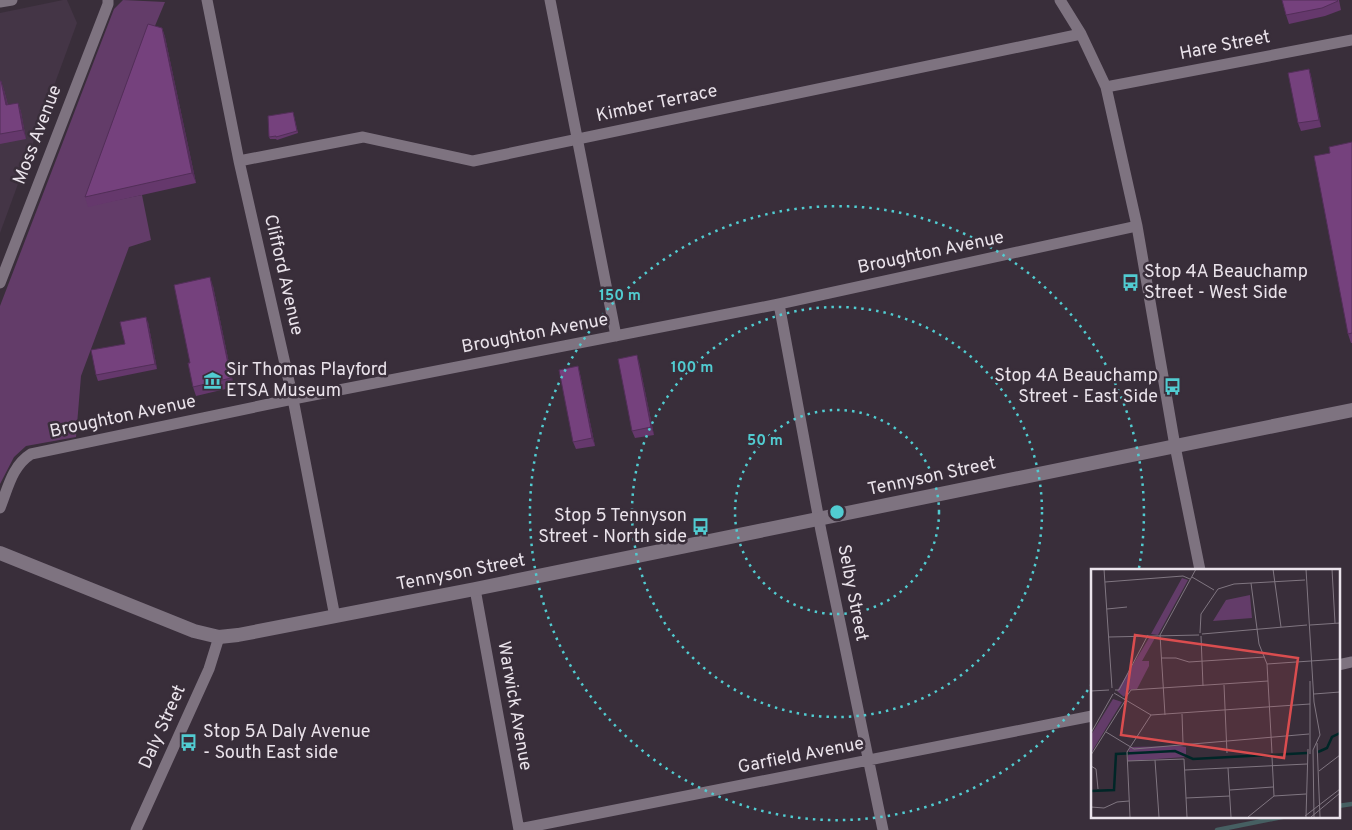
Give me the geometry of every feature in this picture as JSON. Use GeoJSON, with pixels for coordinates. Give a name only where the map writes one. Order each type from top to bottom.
{"type":"FeatureCollection","features":[{"type":"Feature","properties":{"kind":"street"},"geometry":{"type":"LineString","coordinates":[[0,2],[12,0]]}},
{"type":"Feature","properties":{"kind":"street","name":"Moss Avenue"},"geometry":{"type":"LineString","coordinates":[[0,283],[108,0]]}},
{"type":"Feature","properties":{"kind":"street","name":"Clifford Avenue"},"geometry":{"type":"LineString","coordinates":[[208,0],[239,161],[293,399],[336,617]]}},
{"type":"Feature","properties":{"kind":"street"},"geometry":{"type":"LineString","coordinates":[[550,0],[616,336]]}},
{"type":"Feature","properties":{"kind":"street"},"geometry":{"type":"LineString","coordinates":[[1060,0],[1081,34],[1106,87],[1136,226],[1175,446],[1200,569]]}},
{"type":"Feature","properties":{"kind":"street","name":"Kimber Terrace"},"geometry":{"type":"LineString","coordinates":[[239,161],[363,138],[473,161],[1081,34]]}},
{"type":"Feature","properties":{"kind":"street","name":"Hare Street"},"geometry":{"type":"LineString","coordinates":[[1106,87],[1352,40]]}},
{"type":"Feature","properties":{"kind":"street","name":"Broughton Avenue"},"geometry":{"type":"LineString","coordinates":[[0,508],[14,472],[21,460],[31,454],[293,399],[779,304],[1136,226]]}},
{"type":"Feature","properties":{"kind":"street","name":"Selby Street"},"geometry":{"type":"LineString","coordinates":[[779,304],[819,520],[882,830]]}},
{"type":"Feature","properties":{"kind":"street","name":"Tennyson Street"},"geometry":{"type":"LineString","coordinates":[[0,553],[194,631],[220,637],[336,617],[476,589],[1352,410]]}},
{"type":"Feature","properties":{"kind":"street","name":"Warwick Avenue"},"geometry":{"type":"LineString","coordinates":[[476,589],[519,829]]}},
{"type":"Feature","properties":{"kind":"street","name":"Daly Street"},"geometry":{"type":"LineString","coordinates":[[136,830],[208,669],[220,637]]}},
{"type":"Feature","properties":{"kind":"street","name":"Garfield Avenue"},"geometry":{"type":"LineString","coordinates":[[519,829],[1091,716]]}},
{"type":"Feature","properties":{"kind":"shaded area"},"geometry":{"type":"Polygon","coordinates":[[[67,0],[77,23],[0,233],[0,13],[67,0]]]}},
{"type":"Feature","properties":{"kind":"shaded area"},"geometry":{"type":"Polygon","coordinates":[[[123,0],[165,2],[88,206],[142,195],[151,240],[129,247],[81,376],[76,437],[26,446],[14,457],[0,484],[0,306],[114,9],[123,0]]]}},
{"type":"Feature","properties":{"kind":"building"},"geometry":{"type":"Polygon","coordinates":[[[1282,0],[1338,1],[1322,8],[1286,15],[1282,0]]]}},
{"type":"Feature","properties":{"kind":"building"},"geometry":{"type":"Polygon","coordinates":[[[148,24],[162,28],[192,173],[85,197],[148,24]]]}},
{"type":"Feature","properties":{"kind":"building"},"geometry":{"type":"Polygon","coordinates":[[[1309,69],[1319,120],[1298,123],[1288,73],[1309,69]]]}},
{"type":"Feature","properties":{"kind":"building"},"geometry":{"type":"Polygon","coordinates":[[[0,81],[6,105],[18,103],[23,130],[0,134],[0,81]]]}},
{"type":"Feature","properties":{"kind":"building"},"geometry":{"type":"Polygon","coordinates":[[[293,112],[297,131],[269,137],[268,116],[293,112]]]}},
{"type":"Feature","properties":{"kind":"building"},"geometry":{"type":"Polygon","coordinates":[[[1352,142],[1352,333],[1348,334],[1314,156],[1330,153],[1329,147],[1352,142]]]}},
{"type":"Feature","properties":{"kind":"building"},"geometry":{"type":"Polygon","coordinates":[[[210,277],[231,378],[193,387],[174,285],[210,277]]]}},
{"type":"Feature","properties":{"kind":"building"},"geometry":{"type":"Polygon","coordinates":[[[146,317],[155,364],[96,375],[91,350],[125,344],[120,322],[146,317]]]}},
{"type":"Feature","properties":{"kind":"building"},"geometry":{"type":"Polygon","coordinates":[[[637,355],[651,427],[632,431],[618,359],[637,355]]]}},
{"type":"Feature","properties":{"kind":"building"},"geometry":{"type":"Polygon","coordinates":[[[578,366],[592,438],[573,442],[559,370],[578,366]]]}},
{"type":"Feature","properties":{"kind":"waterway"},"geometry":{"type":"LineString","coordinates":[[1340,806],[1352,804]]}},
{"type":"Feature","properties":{"kind":"waterway"},"geometry":{"type":"LineString","coordinates":[[1217,830],[1277,818]]}},
{"type":"Feature","properties":{"kind":"place","name":"Stop 4A Beauchamp Street - West Side"},"geometry":{"type":"Point","coordinates":[1130,282]}},
{"type":"Feature","properties":{"kind":"place","name":"Sir Thomas Playford ETSA Museum"},"geometry":{"type":"Point","coordinates":[212,380]}},
{"type":"Feature","properties":{"kind":"place","name":"Stop 4A Beauchamp Street - East Side"},"geometry":{"type":"Point","coordinates":[1172,386]}},
{"type":"Feature","properties":{"kind":"place","name":"Stop 5 Tennyson Street - North side"},"geometry":{"type":"Point","coordinates":[701,526]}},
{"type":"Feature","properties":{"kind":"place","name":"Stop 5A Daly Avenue - South East side"},"geometry":{"type":"Point","coordinates":[189,742]}}]}
